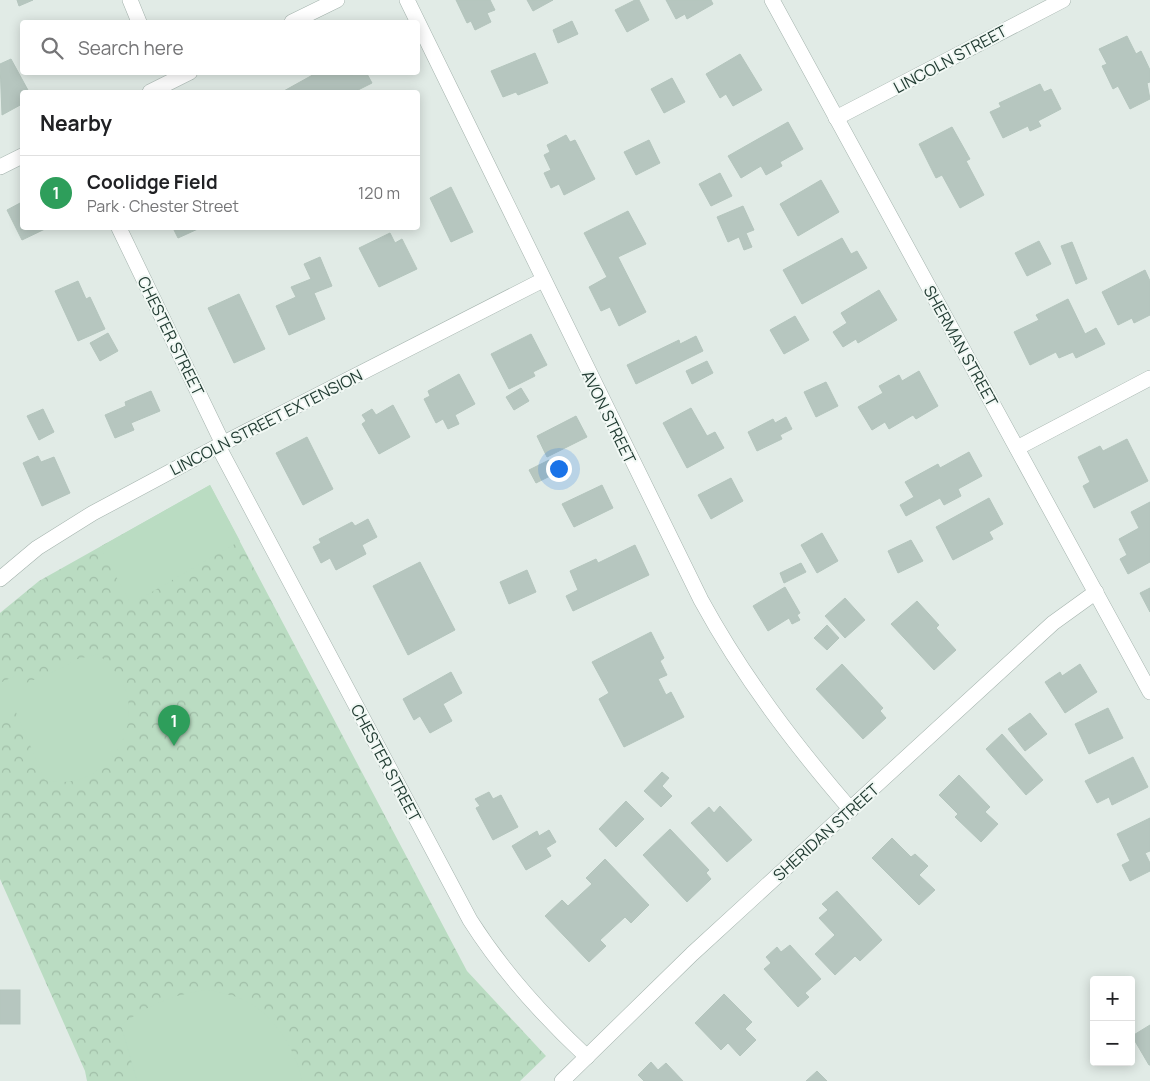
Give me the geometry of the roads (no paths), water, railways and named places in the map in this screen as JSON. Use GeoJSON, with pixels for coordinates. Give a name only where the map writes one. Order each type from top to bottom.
{"type":"FeatureCollection","features":[{"type":"Feature","properties":{"kind":"street"},"geometry":{"type":"LineString","coordinates":[[130,0],[138,20]]}},
{"type":"Feature","properties":{"kind":"street"},"geometry":{"type":"LineString","coordinates":[[296,20],[337,0]]}},
{"type":"Feature","properties":{"kind":"street","name":"AVON STREET"},"geometry":{"type":"LineString","coordinates":[[408,0],[418,20]]}},
{"type":"Feature","properties":{"kind":"street","name":"SHERMAN STREET"},"geometry":{"type":"LineString","coordinates":[[772,0],[1150,692]]}},
{"type":"Feature","properties":{"kind":"street","name":"LINCOLN STREET"},"geometry":{"type":"LineString","coordinates":[[836,118],[1063,0]]}},
{"type":"Feature","properties":{"kind":"street","name":"AVON STREET"},"geometry":{"type":"LineString","coordinates":[[420,25],[678,557],[724,644],[774,717],[851,810]]}},
{"type":"Feature","properties":{"kind":"street"},"geometry":{"type":"LineString","coordinates":[[152,90],[163,78],[176,75]]}},
{"type":"Feature","properties":{"kind":"street"},"geometry":{"type":"LineString","coordinates":[[0,167],[20,157]]}},
{"type":"Feature","properties":{"kind":"street","name":"CHESTER STREET"},"geometry":{"type":"LineString","coordinates":[[120,230],[220,445],[470,920],[513,981],[540,1012],[587,1057]]}},
{"type":"Feature","properties":{"kind":"street","name":"LINCOLN STREET EXTENSION"},"geometry":{"type":"LineString","coordinates":[[0,579],[13,566],[63,530],[220,445],[543,280]]}},
{"type":"Feature","properties":{"kind":"street"},"geometry":{"type":"LineString","coordinates":[[1017,448],[1150,378]]}},
{"type":"Feature","properties":{"kind":"street","name":"SHERIDAN STREET"},"geometry":{"type":"LineString","coordinates":[[562,1081],[692,954],[1053,623],[1096,592]]}},
{"type":"Feature","properties":{"kind":"place","name":"Coolidge Field"},"geometry":{"type":"Point","coordinates":[174,746]}}]}
